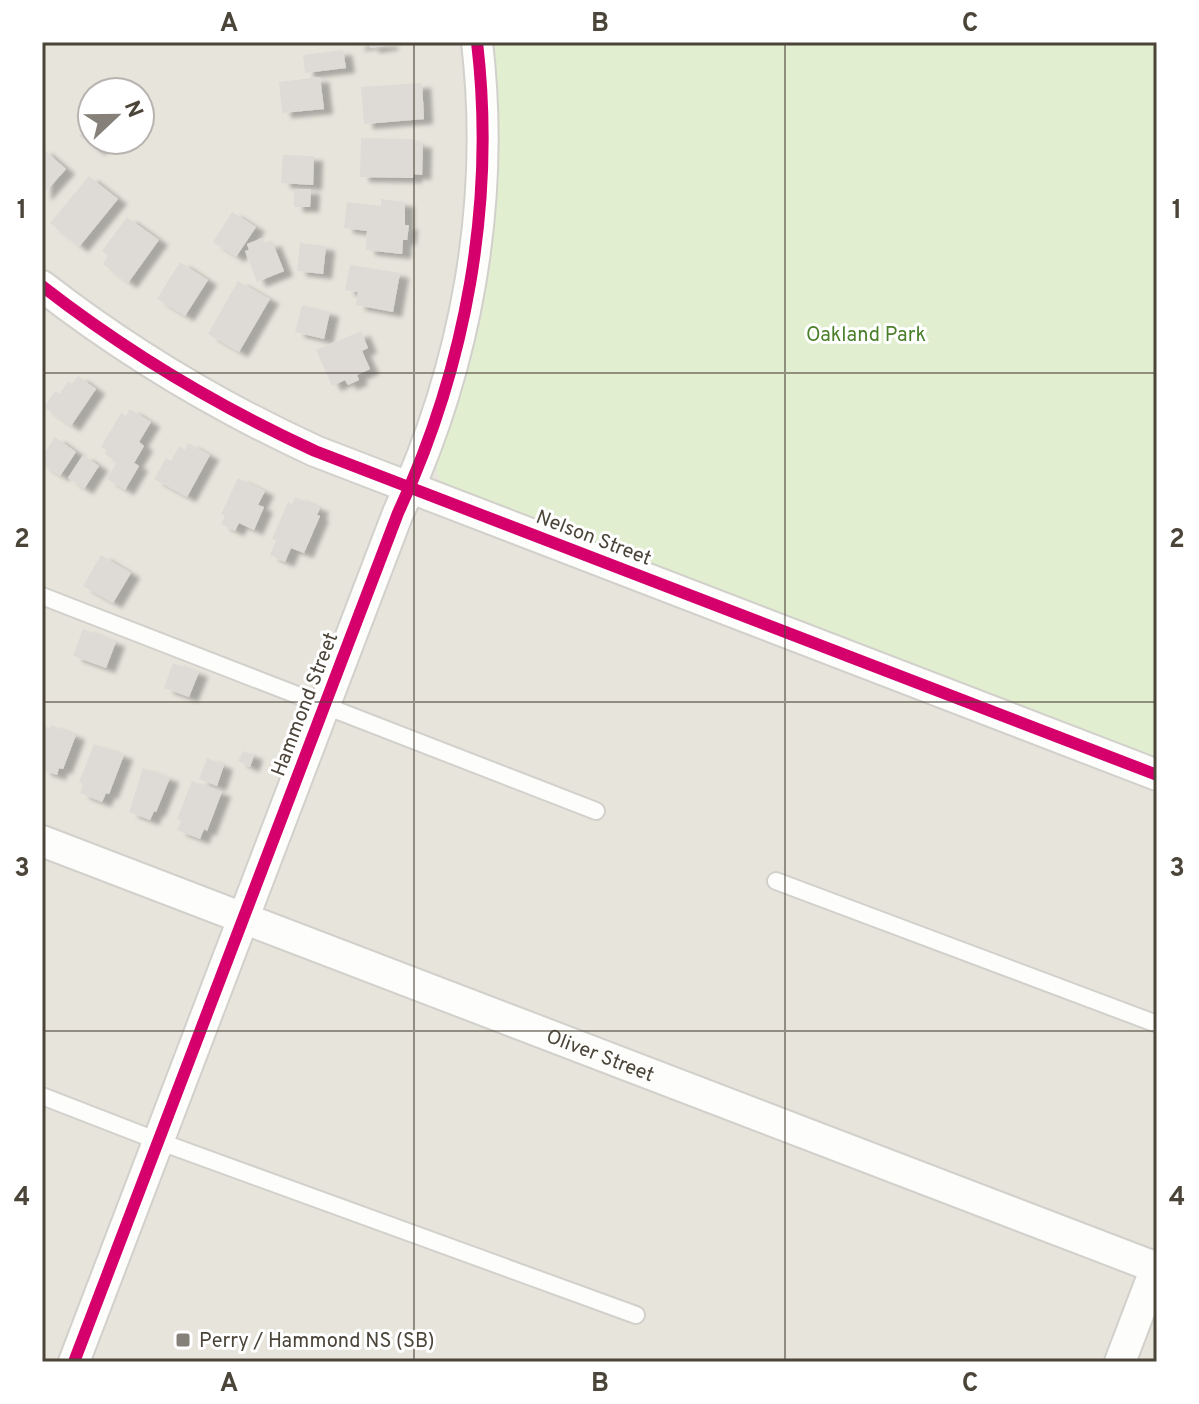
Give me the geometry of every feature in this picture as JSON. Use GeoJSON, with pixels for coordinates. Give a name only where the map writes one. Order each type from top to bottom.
{"type":"FeatureCollection","features":[{"type":"Feature","properties":{"kind":"street","name":"Hammond Street"},"geometry":{"type":"LineString","coordinates":[[74,1362],[446,391],[471,280],[482,163],[477,42]]}},
{"type":"Feature","properties":{"kind":"street","name":"Nelson Street"},"geometry":{"type":"LineString","coordinates":[[42,286],[114,339],[224,407],[315,451],[1157,775]]}},
{"type":"Feature","properties":{"kind":"street","name":"Oliver Street"},"geometry":{"type":"LineString","coordinates":[[42,841],[1157,1267]]}},
{"type":"Feature","properties":{"kind":"street"},"geometry":{"type":"LineString","coordinates":[[1120,1362],[1157,1267]]}},
{"type":"Feature","properties":{"kind":"lane"},"geometry":{"type":"LineString","coordinates":[[42,596],[596,811]]}},
{"type":"Feature","properties":{"kind":"lane"},"geometry":{"type":"LineString","coordinates":[[776,881],[1157,1024]]}},
{"type":"Feature","properties":{"kind":"lane"},"geometry":{"type":"LineString","coordinates":[[42,1096],[636,1315]]}},
{"type":"Feature","properties":{"kind":"shaded area"},"geometry":{"type":"Polygon","coordinates":[[[42,42],[1157,42],[1157,1362],[42,1362],[42,42]]]}},
{"type":"Feature","properties":{"kind":"green space","name":"Oakland Park"},"geometry":{"type":"Polygon","coordinates":[[[493,42],[1157,42],[1157,759],[444,485],[438,473],[438,463],[478,334],[492,252],[498,168],[493,42]]]}},
{"type":"Feature","properties":{"kind":"building"},"geometry":{"type":"Polygon","coordinates":[[[356,42],[389,42],[390,45],[370,48],[370,44],[356,46],[356,42]]]}},
{"type":"Feature","properties":{"kind":"building"},"geometry":{"type":"Polygon","coordinates":[[[343,50],[346,68],[305,73],[303,55],[343,50]]]}},
{"type":"Feature","properties":{"kind":"building"},"geometry":{"type":"Polygon","coordinates":[[[320,77],[324,109],[282,113],[279,82],[320,77]]]}},
{"type":"Feature","properties":{"kind":"building"},"geometry":{"type":"Polygon","coordinates":[[[422,83],[424,119],[364,124],[361,87],[422,83]]]}},
{"type":"Feature","properties":{"kind":"building"},"geometry":{"type":"Polygon","coordinates":[[[361,138],[414,139],[413,142],[423,143],[422,175],[414,174],[413,178],[360,177],[361,138]]]}},
{"type":"Feature","properties":{"kind":"building"},"geometry":{"type":"Polygon","coordinates":[[[42,148],[66,169],[42,196],[42,148]]]}},
{"type":"Feature","properties":{"kind":"building"},"geometry":{"type":"Polygon","coordinates":[[[283,155],[314,156],[313,185],[281,183],[283,155]]]}},
{"type":"Feature","properties":{"kind":"building"},"geometry":{"type":"Polygon","coordinates":[[[89,176],[118,199],[79,247],[50,223],[89,176]]]}},
{"type":"Feature","properties":{"kind":"building"},"geometry":{"type":"Polygon","coordinates":[[[294,189],[311,189],[310,207],[294,207],[294,189]]]}},
{"type":"Feature","properties":{"kind":"building"},"geometry":{"type":"Polygon","coordinates":[[[381,199],[405,202],[405,225],[409,225],[402,254],[366,250],[367,231],[344,228],[347,202],[381,206],[381,199]]]}},
{"type":"Feature","properties":{"kind":"building"},"geometry":{"type":"Polygon","coordinates":[[[232,212],[256,227],[236,257],[213,242],[232,212]]]}},
{"type":"Feature","properties":{"kind":"building"},"geometry":{"type":"Polygon","coordinates":[[[127,217],[159,240],[128,283],[103,264],[108,256],[102,251],[127,217]]]}},
{"type":"Feature","properties":{"kind":"building"},"geometry":{"type":"Polygon","coordinates":[[[262,238],[265,244],[272,241],[284,271],[257,282],[245,251],[249,250],[247,244],[262,238]]]}},
{"type":"Feature","properties":{"kind":"building"},"geometry":{"type":"Polygon","coordinates":[[[300,243],[326,246],[323,274],[297,271],[300,243]]]}},
{"type":"Feature","properties":{"kind":"building"},"geometry":{"type":"Polygon","coordinates":[[[180,262],[208,280],[185,316],[157,299],[180,262]]]}},
{"type":"Feature","properties":{"kind":"building"},"geometry":{"type":"Polygon","coordinates":[[[350,265],[400,273],[393,312],[356,305],[358,292],[345,290],[350,265]]]}},
{"type":"Feature","properties":{"kind":"building"},"geometry":{"type":"Polygon","coordinates":[[[238,281],[270,299],[239,352],[208,334],[238,281]]]}},
{"type":"Feature","properties":{"kind":"building"},"geometry":{"type":"Polygon","coordinates":[[[302,305],[330,312],[324,339],[295,332],[302,305]]]}},
{"type":"Feature","properties":{"kind":"building"},"geometry":{"type":"Polygon","coordinates":[[[361,331],[368,348],[362,351],[370,369],[357,375],[359,380],[348,385],[345,380],[332,386],[316,350],[361,331]]]}},
{"type":"Feature","properties":{"kind":"building"},"geometry":{"type":"Polygon","coordinates":[[[78,376],[96,389],[71,426],[44,407],[55,391],[60,394],[68,381],[72,384],[78,376]]]}},
{"type":"Feature","properties":{"kind":"building"},"geometry":{"type":"Polygon","coordinates":[[[130,409],[151,422],[139,442],[144,446],[134,463],[139,466],[125,490],[107,479],[117,462],[101,447],[121,413],[126,416],[130,409]]]}},
{"type":"Feature","properties":{"kind":"building"},"geometry":{"type":"Polygon","coordinates":[[[55,437],[76,452],[60,476],[42,464],[42,457],[55,437]]]}},
{"type":"Feature","properties":{"kind":"building"},"geometry":{"type":"Polygon","coordinates":[[[188,443],[210,455],[187,497],[154,479],[166,458],[171,461],[179,446],[185,450],[188,443]]]}},
{"type":"Feature","properties":{"kind":"building"},"geometry":{"type":"Polygon","coordinates":[[[83,455],[99,466],[84,489],[68,478],[83,455]]]}},
{"type":"Feature","properties":{"kind":"building"},"geometry":{"type":"Polygon","coordinates":[[[238,478],[265,491],[258,505],[264,507],[254,530],[239,523],[235,531],[221,524],[225,516],[221,514],[238,478]]]}},
{"type":"Feature","properties":{"kind":"building"},"geometry":{"type":"Polygon","coordinates":[[[295,497],[320,508],[317,515],[320,516],[304,553],[291,548],[285,562],[270,555],[276,540],[272,539],[288,502],[292,504],[295,497]]]}},
{"type":"Feature","properties":{"kind":"building"},"geometry":{"type":"Polygon","coordinates":[[[101,555],[131,573],[113,603],[83,586],[101,555]]]}},
{"type":"Feature","properties":{"kind":"building"},"geometry":{"type":"Polygon","coordinates":[[[83,629],[116,642],[106,668],[73,656],[83,629]]]}},
{"type":"Feature","properties":{"kind":"building"},"geometry":{"type":"Polygon","coordinates":[[[173,663],[199,672],[189,697],[164,688],[173,663]]]}},
{"type":"Feature","properties":{"kind":"building"},"geometry":{"type":"Polygon","coordinates":[[[51,725],[76,735],[63,769],[59,768],[57,775],[42,770],[42,737],[46,727],[50,728],[51,725]]]}},
{"type":"Feature","properties":{"kind":"building"},"geometry":{"type":"Polygon","coordinates":[[[94,744],[124,755],[109,794],[106,793],[102,802],[80,793],[83,784],[79,782],[94,744]]]}},
{"type":"Feature","properties":{"kind":"building"},"geometry":{"type":"Polygon","coordinates":[[[243,751],[254,755],[250,767],[238,761],[243,751]]]}},
{"type":"Feature","properties":{"kind":"building"},"geometry":{"type":"Polygon","coordinates":[[[207,758],[224,765],[217,786],[199,779],[207,758]]]}},
{"type":"Feature","properties":{"kind":"building"},"geometry":{"type":"Polygon","coordinates":[[[143,768],[170,778],[150,820],[129,812],[143,768]]]}},
{"type":"Feature","properties":{"kind":"building"},"geometry":{"type":"Polygon","coordinates":[[[192,781],[222,792],[207,831],[204,829],[200,839],[177,830],[181,821],[177,819],[192,781]]]}},
{"type":"Feature","properties":{"kind":"cycle path"},"geometry":{"type":"LineString","coordinates":[[74,1362],[442,400],[458,342],[478,223],[482,102],[477,42]]}},
{"type":"Feature","properties":{"kind":"cycle path"},"geometry":{"type":"LineString","coordinates":[[42,286],[174,376],[243,416],[315,451],[1157,775]]}},
{"type":"Feature","properties":{"kind":"place","name":"Perry / Hammond NS (SB)"},"geometry":{"type":"Point","coordinates":[183,1340]}}]}
